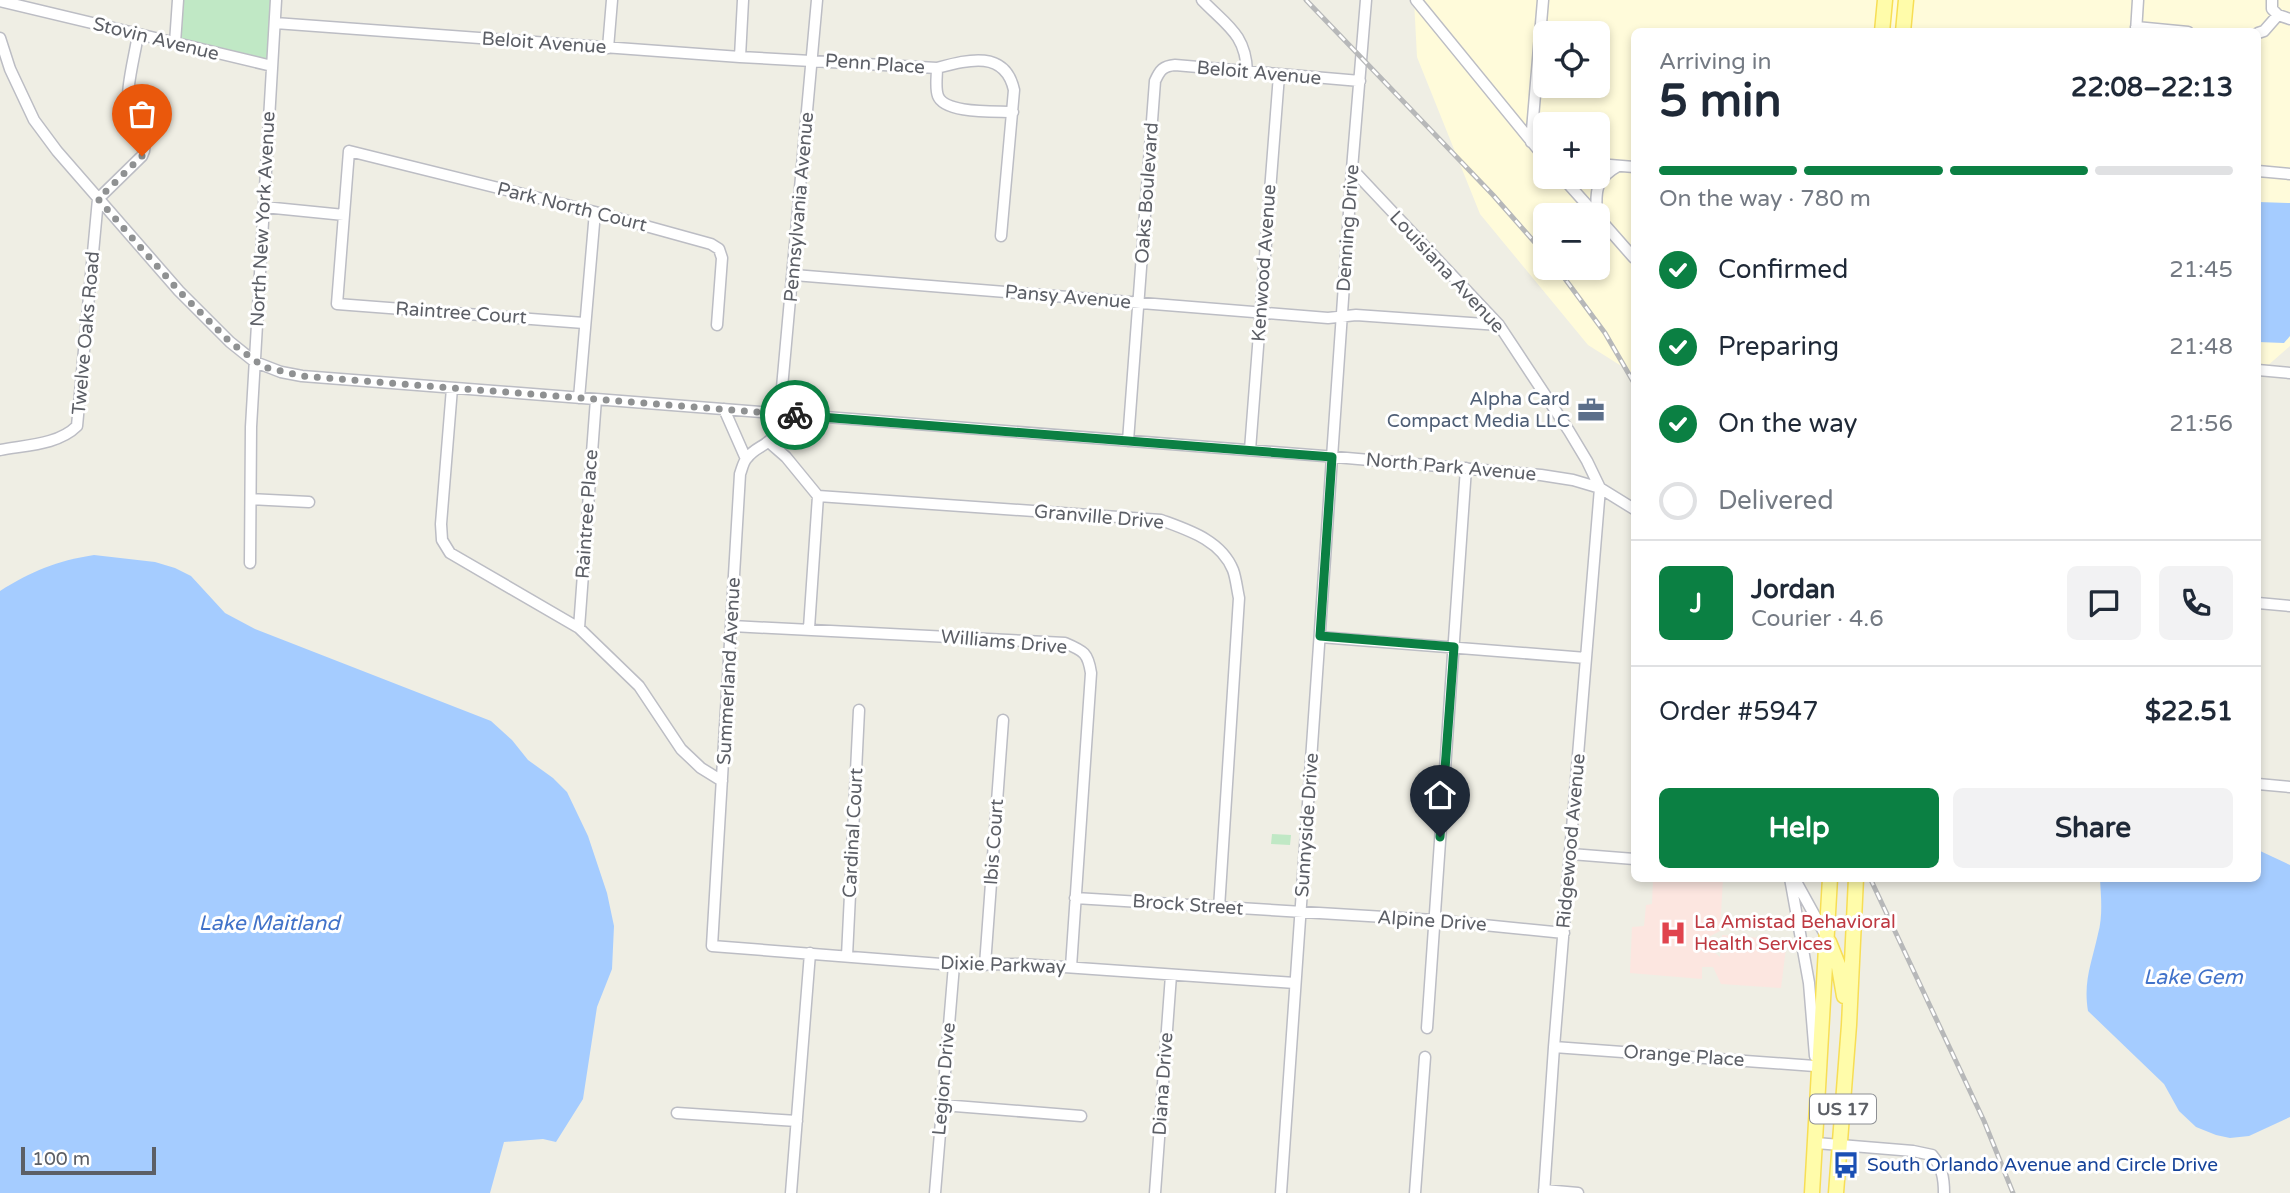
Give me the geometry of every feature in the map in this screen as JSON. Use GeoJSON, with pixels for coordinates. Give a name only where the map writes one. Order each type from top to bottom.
{"type":"FeatureCollection","features":[{"type":"Feature","properties":{"kind":"main road"},"geometry":{"type":"LineString","coordinates":[[1882,28],[1885,0]]}},
{"type":"Feature","properties":{"kind":"main road"},"geometry":{"type":"LineString","coordinates":[[1903,28],[1906,0]]}},
{"type":"Feature","properties":{"kind":"main road","name":"US 17"},"geometry":{"type":"LineString","coordinates":[[1812,1193],[1830,882]]}},
{"type":"Feature","properties":{"kind":"main road","name":"US 17"},"geometry":{"type":"LineString","coordinates":[[1836,1193],[1849,1025],[1856,882]]}},
{"type":"Feature","properties":{"kind":"main road"},"geometry":{"type":"LineString","coordinates":[[1828,938],[1839,967],[1849,1025]]}},
{"type":"Feature","properties":{"kind":"street"},"geometry":{"type":"LineString","coordinates":[[175,43],[178,0]]}},
{"type":"Feature","properties":{"kind":"street","name":"North New York Avenue"},"geometry":{"type":"LineString","coordinates":[[250,563],[251,426],[276,0]]}},
{"type":"Feature","properties":{"kind":"street"},"geometry":{"type":"LineString","coordinates":[[608,48],[612,0]]}},
{"type":"Feature","properties":{"kind":"street"},"geometry":{"type":"LineString","coordinates":[[740,57],[743,0]]}},
{"type":"Feature","properties":{"kind":"street","name":"Pennsylvania Avenue"},"geometry":{"type":"LineString","coordinates":[[780,413],[817,0]]}},
{"type":"Feature","properties":{"kind":"street"},"geometry":{"type":"LineString","coordinates":[[1202,0],[1238,36],[1247,55],[1247,72]]}},
{"type":"Feature","properties":{"kind":"street","name":"Denning Drive"},"geometry":{"type":"LineString","coordinates":[[1332,457],[1366,0]]}},
{"type":"Feature","properties":{"kind":"street"},"geometry":{"type":"LineString","coordinates":[[1416,0],[1533,144]]}},
{"type":"Feature","properties":{"kind":"street"},"geometry":{"type":"LineString","coordinates":[[1531,142],[1543,0]]}},
{"type":"Feature","properties":{"kind":"street"},"geometry":{"type":"LineString","coordinates":[[2136,28],[2138,0]]}},
{"type":"Feature","properties":{"kind":"street"},"geometry":{"type":"LineString","coordinates":[[2272,0],[2272,9],[2278,15],[2290,19]]}},
{"type":"Feature","properties":{"kind":"street","name":"Stovin Avenue"},"geometry":{"type":"LineString","coordinates":[[0,1],[272,66]]}},
{"type":"Feature","properties":{"kind":"street"},"geometry":{"type":"LineString","coordinates":[[2261,32],[2278,15]]}},
{"type":"Feature","properties":{"kind":"street","name":"Beloit Avenue"},"geometry":{"type":"LineString","coordinates":[[275,23],[813,60]]}},
{"type":"Feature","properties":{"kind":"street"},"geometry":{"type":"LineString","coordinates":[[98,199],[142,156],[146,148],[144,139],[130,116],[127,102],[138,34]]}},
{"type":"Feature","properties":{"kind":"street","name":"North Park Avenue"},"geometry":{"type":"LineString","coordinates":[[0,38],[5,67],[34,120],[57,151],[179,291],[230,342],[256,362],[281,372],[302,376],[1466,468],[1573,480],[1600,488],[1631,507]]}},
{"type":"Feature","properties":{"kind":"street","name":"Penn Place"},"geometry":{"type":"LineString","coordinates":[[813,60],[937,68],[967,60],[987,60],[1002,67],[1011,77],[1014,90],[1001,236]]}},
{"type":"Feature","properties":{"kind":"street","name":"Beloit Avenue"},"geometry":{"type":"LineString","coordinates":[[1159,71],[1175,65],[1360,81]]}},
{"type":"Feature","properties":{"kind":"street","name":"Penn Place"},"geometry":{"type":"LineString","coordinates":[[937,68],[938,98],[944,104],[954,109],[1013,112]]}},
{"type":"Feature","properties":{"kind":"street","name":"Oaks Boulevard"},"geometry":{"type":"LineString","coordinates":[[1128,442],[1155,80],[1159,71]]}},
{"type":"Feature","properties":{"kind":"street","name":"Kenwood Avenue"},"geometry":{"type":"LineString","coordinates":[[1250,450],[1279,75]]}},
{"type":"Feature","properties":{"kind":"street","name":"Park North Court"},"geometry":{"type":"LineString","coordinates":[[344,215],[349,151],[595,212],[711,244],[719,249],[722,258],[717,325]]}},
{"type":"Feature","properties":{"kind":"street"},"geometry":{"type":"LineString","coordinates":[[1610,165],[1631,167]]}},
{"type":"Feature","properties":{"kind":"street"},"geometry":{"type":"LineString","coordinates":[[1597,203],[1597,188],[1608,171],[1618,166]]}},
{"type":"Feature","properties":{"kind":"street","name":"Louisiana Avenue"},"geometry":{"type":"LineString","coordinates":[[1352,169],[1499,325],[1569,431],[1600,488]]}},
{"type":"Feature","properties":{"kind":"street"},"geometry":{"type":"LineString","coordinates":[[2261,171],[2290,174]]}},
{"type":"Feature","properties":{"kind":"street"},"geometry":{"type":"LineString","coordinates":[[1573,189],[1585,203]]}},
{"type":"Feature","properties":{"kind":"street","name":"Twelve Oaks Road"},"geometry":{"type":"LineString","coordinates":[[0,450],[68,435],[77,426],[98,199]]}},
{"type":"Feature","properties":{"kind":"street"},"geometry":{"type":"LineString","coordinates":[[264,207],[344,215]]}},
{"type":"Feature","properties":{"kind":"street"},"geometry":{"type":"LineString","coordinates":[[579,398],[595,212]]}},
{"type":"Feature","properties":{"kind":"street","name":"Raintree Court"},"geometry":{"type":"LineString","coordinates":[[344,215],[337,304],[584,323]]}},
{"type":"Feature","properties":{"kind":"street"},"geometry":{"type":"LineString","coordinates":[[1610,231],[1631,255]]}},
{"type":"Feature","properties":{"kind":"street","name":"Pansy Avenue"},"geometry":{"type":"LineString","coordinates":[[794,275],[1328,318],[1356,315],[1499,325]]}},
{"type":"Feature","properties":{"kind":"street"},"geometry":{"type":"LineString","coordinates":[[2261,370],[2290,373]]}},
{"type":"Feature","properties":{"kind":"street"},"geometry":{"type":"LineString","coordinates":[[452,388],[441,524],[442,540],[450,553],[579,628],[639,685],[681,749],[701,768],[722,781]]}},
{"type":"Feature","properties":{"kind":"street","name":"Raintree Place"},"geometry":{"type":"LineString","coordinates":[[579,628],[596,399]]}},
{"type":"Feature","properties":{"kind":"street"},"geometry":{"type":"LineString","coordinates":[[724,409],[746,459],[757,449],[770,443],[778,432],[780,413]]}},
{"type":"Feature","properties":{"kind":"street"},"geometry":{"type":"LineString","coordinates":[[770,443],[786,457],[818,496],[809,628]]}},
{"type":"Feature","properties":{"kind":"street","name":"Sunnyside Drive"},"geometry":{"type":"LineString","coordinates":[[1281,1193],[1332,457]]}},
{"type":"Feature","properties":{"kind":"street","name":"Summerland Avenue"},"geometry":{"type":"LineString","coordinates":[[712,946],[740,474],[746,459]]}},
{"type":"Feature","properties":{"kind":"street"},"geometry":{"type":"LineString","coordinates":[[1427,1028],[1466,468]]}},
{"type":"Feature","properties":{"kind":"street","name":"Ridgewood Avenue"},"geometry":{"type":"LineString","coordinates":[[1544,1192],[1553,1047],[1600,488]]}},
{"type":"Feature","properties":{"kind":"street","name":"Granville Drive"},"geometry":{"type":"LineString","coordinates":[[818,496],[1161,520],[1193,532],[1220,549],[1233,569],[1239,598],[1219,908]]}},
{"type":"Feature","properties":{"kind":"street"},"geometry":{"type":"LineString","coordinates":[[251,499],[309,502]]}},
{"type":"Feature","properties":{"kind":"street"},"geometry":{"type":"LineString","coordinates":[[2261,603],[2290,606]]}},
{"type":"Feature","properties":{"kind":"street","name":"Williams Drive"},"geometry":{"type":"LineString","coordinates":[[732,626],[1065,643],[1082,650],[1089,661],[1091,673],[1072,967]]}},
{"type":"Feature","properties":{"kind":"street"},"geometry":{"type":"LineString","coordinates":[[1320,636],[1586,658]]}},
{"type":"Feature","properties":{"kind":"street","name":"Cardinal Court"},"geometry":{"type":"LineString","coordinates":[[846,956],[859,710]]}},
{"type":"Feature","properties":{"kind":"street","name":"Ibis Court"},"geometry":{"type":"LineString","coordinates":[[985,965],[1003,719]]}},
{"type":"Feature","properties":{"kind":"street"},"geometry":{"type":"LineString","coordinates":[[2261,784],[2290,787]]}},
{"type":"Feature","properties":{"kind":"street"},"geometry":{"type":"LineString","coordinates":[[1571,854],[1631,859]]}},
{"type":"Feature","properties":{"kind":"street"},"geometry":{"type":"LineString","coordinates":[[1793,882],[1809,982],[1818,1100]]}},
{"type":"Feature","properties":{"kind":"street"},"geometry":{"type":"LineString","coordinates":[[1794,882],[1828,938]]}},
{"type":"Feature","properties":{"kind":"street","name":"Brock Street"},"geometry":{"type":"LineString","coordinates":[[1075,898],[1300,912]]}},
{"type":"Feature","properties":{"kind":"street","name":"Alpine Drive"},"geometry":{"type":"LineString","coordinates":[[1300,912],[1434,920],[1564,933]]}},
{"type":"Feature","properties":{"kind":"street","name":"Dixie Parkway"},"geometry":{"type":"LineString","coordinates":[[712,946],[954,965],[1072,967],[1295,983]]}},
{"type":"Feature","properties":{"kind":"street"},"geometry":{"type":"LineString","coordinates":[[791,1193],[810,953]]}},
{"type":"Feature","properties":{"kind":"street","name":"Legion Drive"},"geometry":{"type":"LineString","coordinates":[[935,1193],[954,965]]}},
{"type":"Feature","properties":{"kind":"street","name":"Diana Drive"},"geometry":{"type":"LineString","coordinates":[[1155,1193],[1171,975]]}},
{"type":"Feature","properties":{"kind":"street","name":"Orange Place"},"geometry":{"type":"LineString","coordinates":[[1553,1047],[1815,1066]]}},
{"type":"Feature","properties":{"kind":"street"},"geometry":{"type":"LineString","coordinates":[[1415,1193],[1424,1057]]}},
{"type":"Feature","properties":{"kind":"street"},"geometry":{"type":"LineString","coordinates":[[942,1105],[1081,1116]]}},
{"type":"Feature","properties":{"kind":"street"},"geometry":{"type":"LineString","coordinates":[[677,1113],[797,1121]]}},
{"type":"Feature","properties":{"kind":"street"},"geometry":{"type":"LineString","coordinates":[[1816,1143],[1932,1155],[1941,1169],[1944,1193]]}},
{"type":"Feature","properties":{"kind":"street"},"geometry":{"type":"LineString","coordinates":[[1544,1192],[1578,1193]]}},
{"type":"Feature","properties":{"kind":"shaded area"},"geometry":{"type":"Polygon","coordinates":[[[1414,0],[2290,0],[2290,346],[2261,371],[2261,28],[1631,28],[1631,372],[1588,345],[1534,280],[1610,280],[1610,203],[1533,203],[1533,278],[1480,214],[1417,57],[1414,0]]]}},
{"type":"Feature","properties":{"kind":"shaded area","name":"La Amistad Behavioral Health Services"},"geometry":{"type":"Polygon","coordinates":[[[1653,882],[1723,882],[1720,931],[1701,941],[1720,957],[1722,935],[1787,940],[1781,988],[1721,984],[1713,967],[1702,967],[1702,979],[1630,973],[1632,927],[1644,926],[1646,905],[1652,904],[1653,882]]]}},
{"type":"Feature","properties":{"kind":"green space"},"geometry":{"type":"Polygon","coordinates":[[[184,0],[272,0],[267,63],[181,42],[184,0]]]}},
{"type":"Feature","properties":{"kind":"green space"},"geometry":{"type":"Polygon","coordinates":[[[1272,834],[1291,835],[1290,845],[1271,844],[1272,834]]]}},
{"type":"Feature","properties":{"kind":"water"},"geometry":{"type":"Polygon","coordinates":[[[2261,202],[2290,203],[2290,336],[2284,343],[2261,342],[2261,202]]]}},
{"type":"Feature","properties":{"kind":"water","name":"Lake Maitland"},"geometry":{"type":"Polygon","coordinates":[[[94,555],[155,562],[175,568],[191,576],[225,613],[255,629],[491,721],[512,740],[528,760],[567,792],[588,836],[607,893],[614,926],[612,969],[597,1007],[583,1099],[556,1142],[543,1139],[504,1142],[490,1193],[0,1193],[0,591],[45,568],[94,555]]]}},
{"type":"Feature","properties":{"kind":"water","name":"Lake Gem"},"geometry":{"type":"Polygon","coordinates":[[[2261,851],[2290,865],[2290,1117],[2249,1136],[2230,1138],[2196,1127],[2179,1111],[2164,1084],[2088,1011],[2087,981],[2101,920],[2100,882],[2261,882],[2261,851]]]}},
{"type":"Feature","properties":{"kind":"railway"},"geometry":{"type":"LineString","coordinates":[[1306,0],[1533,240]]}},
{"type":"Feature","properties":{"kind":"railway"},"geometry":{"type":"LineString","coordinates":[[1566,280],[1605,333],[1631,378]]}},
{"type":"Feature","properties":{"kind":"railway"},"geometry":{"type":"LineString","coordinates":[[1872,882],[1984,1121],[2013,1193]]}},
{"type":"Feature","properties":{"kind":"way so far"},"geometry":{"type":"LineString","coordinates":[[142,156],[98,199],[179,291],[230,342],[264,367],[302,376],[795,415]]}},
{"type":"Feature","properties":{"kind":"place","name":"Alpha Card Compact Media LLC"},"geometry":{"type":"Point","coordinates":[1591,410]}},
{"type":"Feature","properties":{"kind":"place","name":"La Amistad Behavioral Health Services"},"geometry":{"type":"Point","coordinates":[1673,933]}},
{"type":"Feature","properties":{"kind":"place","name":"South Orlando Avenue and Circle Drive"},"geometry":{"type":"Point","coordinates":[1846,1165]}},
{"type":"Feature","properties":{"kind":"route"},"geometry":{"type":"LineString","coordinates":[[795,415],[1332,457],[1320,636],[1454,647],[1440,837]]}}]}
